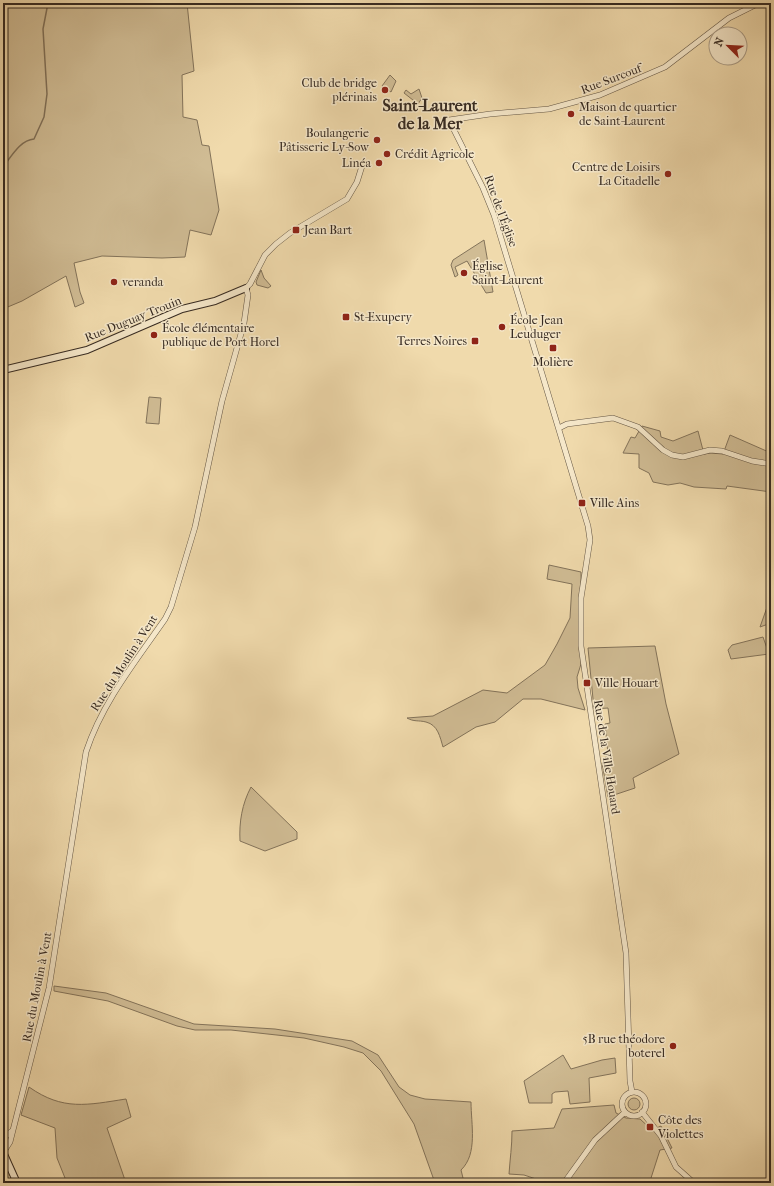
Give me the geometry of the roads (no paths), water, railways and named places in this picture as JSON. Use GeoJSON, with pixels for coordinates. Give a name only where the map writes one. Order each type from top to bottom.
{"type":"FeatureCollection","features":[{"type":"Feature","properties":{"kind":"main road","name":"Rue Duguay Trouin"},"geometry":{"type":"LineString","coordinates":[[3,370],[87,350],[182,309],[215,301],[248,286]]}},
{"type":"Feature","properties":{"kind":"main road"},"geometry":{"type":"LineString","coordinates":[[3,1153],[17,1183]]}},
{"type":"Feature","properties":{"kind":"street","name":"Rue Surcouf"},"geometry":{"type":"LineString","coordinates":[[450,120],[490,114],[549,109],[600,95],[665,67],[679,58],[723,22],[759,3]]}},
{"type":"Feature","properties":{"kind":"street","name":"Rue de l'Église"},"geometry":{"type":"LineString","coordinates":[[450,120],[484,189],[494,215],[559,428]]}},
{"type":"Feature","properties":{"kind":"street"},"geometry":{"type":"LineString","coordinates":[[248,286],[265,255],[276,244],[290,233],[347,199],[357,182],[362,166]]}},
{"type":"Feature","properties":{"kind":"street","name":"Rue du Moulin à Vent"},"geometry":{"type":"LineString","coordinates":[[3,1153],[10,1142],[14,1128],[49,988],[86,752],[93,732],[111,698],[165,619],[171,607],[198,514],[221,407],[244,323],[248,286]]}},
{"type":"Feature","properties":{"kind":"street"},"geometry":{"type":"LineString","coordinates":[[559,428],[567,424],[613,418],[638,427],[663,450],[672,455],[683,457],[710,450],[722,451],[752,461],[771,464]]}},
{"type":"Feature","properties":{"kind":"street","name":"Rue de la Ville Houard"},"geometry":{"type":"LineString","coordinates":[[559,428],[585,513],[590,540],[581,598],[582,646],[626,953],[630,1081],[632,1092]]}},
{"type":"Feature","properties":{"kind":"street"},"geometry":{"type":"LineString","coordinates":[[632,1092],[640,1094],[645,1100],[645,1107],[642,1112],[635,1116],[625,1112],[622,1105],[623,1099],[632,1092]]}},
{"type":"Feature","properties":{"kind":"street"},"geometry":{"type":"LineString","coordinates":[[564,1183],[594,1140],[625,1112]]}},
{"type":"Feature","properties":{"kind":"street"},"geometry":{"type":"LineString","coordinates":[[642,1112],[661,1136],[676,1167],[694,1183]]}},
{"type":"Feature","properties":{"kind":"street"},"geometry":{"type":"LineString","coordinates":[[3,1138],[8,1136],[14,1128]]}},
{"type":"Feature","properties":{"kind":"waterway"},"geometry":{"type":"LineString","coordinates":[[3,167],[24,142],[34,139],[44,117],[47,94],[43,29],[48,3]]}},
{"type":"Feature","properties":{"kind":"place","name":"Club de bridge plérinais"},"geometry":{"type":"Point","coordinates":[385,90]}},
{"type":"Feature","properties":{"kind":"place","name":"Maison de quartier de Saint-Laurent"},"geometry":{"type":"Point","coordinates":[571,114]}},
{"type":"Feature","properties":{"kind":"place","name":"Boulangerie Pâtisserie Ly-Sow"},"geometry":{"type":"Point","coordinates":[377,140]}},
{"type":"Feature","properties":{"kind":"place","name":"Crédit Agricole"},"geometry":{"type":"Point","coordinates":[387,154]}},
{"type":"Feature","properties":{"kind":"place","name":"Linéa"},"geometry":{"type":"Point","coordinates":[379,163]}},
{"type":"Feature","properties":{"kind":"place","name":"Centre de Loisirs La Citadelle"},"geometry":{"type":"Point","coordinates":[668,174]}},
{"type":"Feature","properties":{"kind":"place","name":"Jean Bart"},"geometry":{"type":"Point","coordinates":[296,230]}},
{"type":"Feature","properties":{"kind":"place","name":"Église Saint-Laurent"},"geometry":{"type":"Point","coordinates":[464,273]}},
{"type":"Feature","properties":{"kind":"place","name":"veranda"},"geometry":{"type":"Point","coordinates":[114,282]}},
{"type":"Feature","properties":{"kind":"place","name":"St-Exupery"},"geometry":{"type":"Point","coordinates":[346,317]}},
{"type":"Feature","properties":{"kind":"place","name":"École Jean Leuduger"},"geometry":{"type":"Point","coordinates":[502,327]}},
{"type":"Feature","properties":{"kind":"place","name":"École élémentaire publique de Port Horel"},"geometry":{"type":"Point","coordinates":[154,335]}},
{"type":"Feature","properties":{"kind":"place","name":"Terres Noires"},"geometry":{"type":"Point","coordinates":[475,341]}},
{"type":"Feature","properties":{"kind":"place","name":"Molière"},"geometry":{"type":"Point","coordinates":[553,348]}},
{"type":"Feature","properties":{"kind":"place","name":"Ville Ains"},"geometry":{"type":"Point","coordinates":[582,503]}},
{"type":"Feature","properties":{"kind":"place","name":"Ville Houart"},"geometry":{"type":"Point","coordinates":[587,683]}},
{"type":"Feature","properties":{"kind":"place","name":"5B rue théodore boterel"},"geometry":{"type":"Point","coordinates":[673,1046]}},
{"type":"Feature","properties":{"kind":"place","name":"Côte des Violettes"},"geometry":{"type":"Point","coordinates":[650,1127]}},
{"type":"Feature","properties":{"kind":"district","name":"Saint-Laurent de la Mer"},"geometry":{"type":"Point","coordinates":[430,114]}}]}
